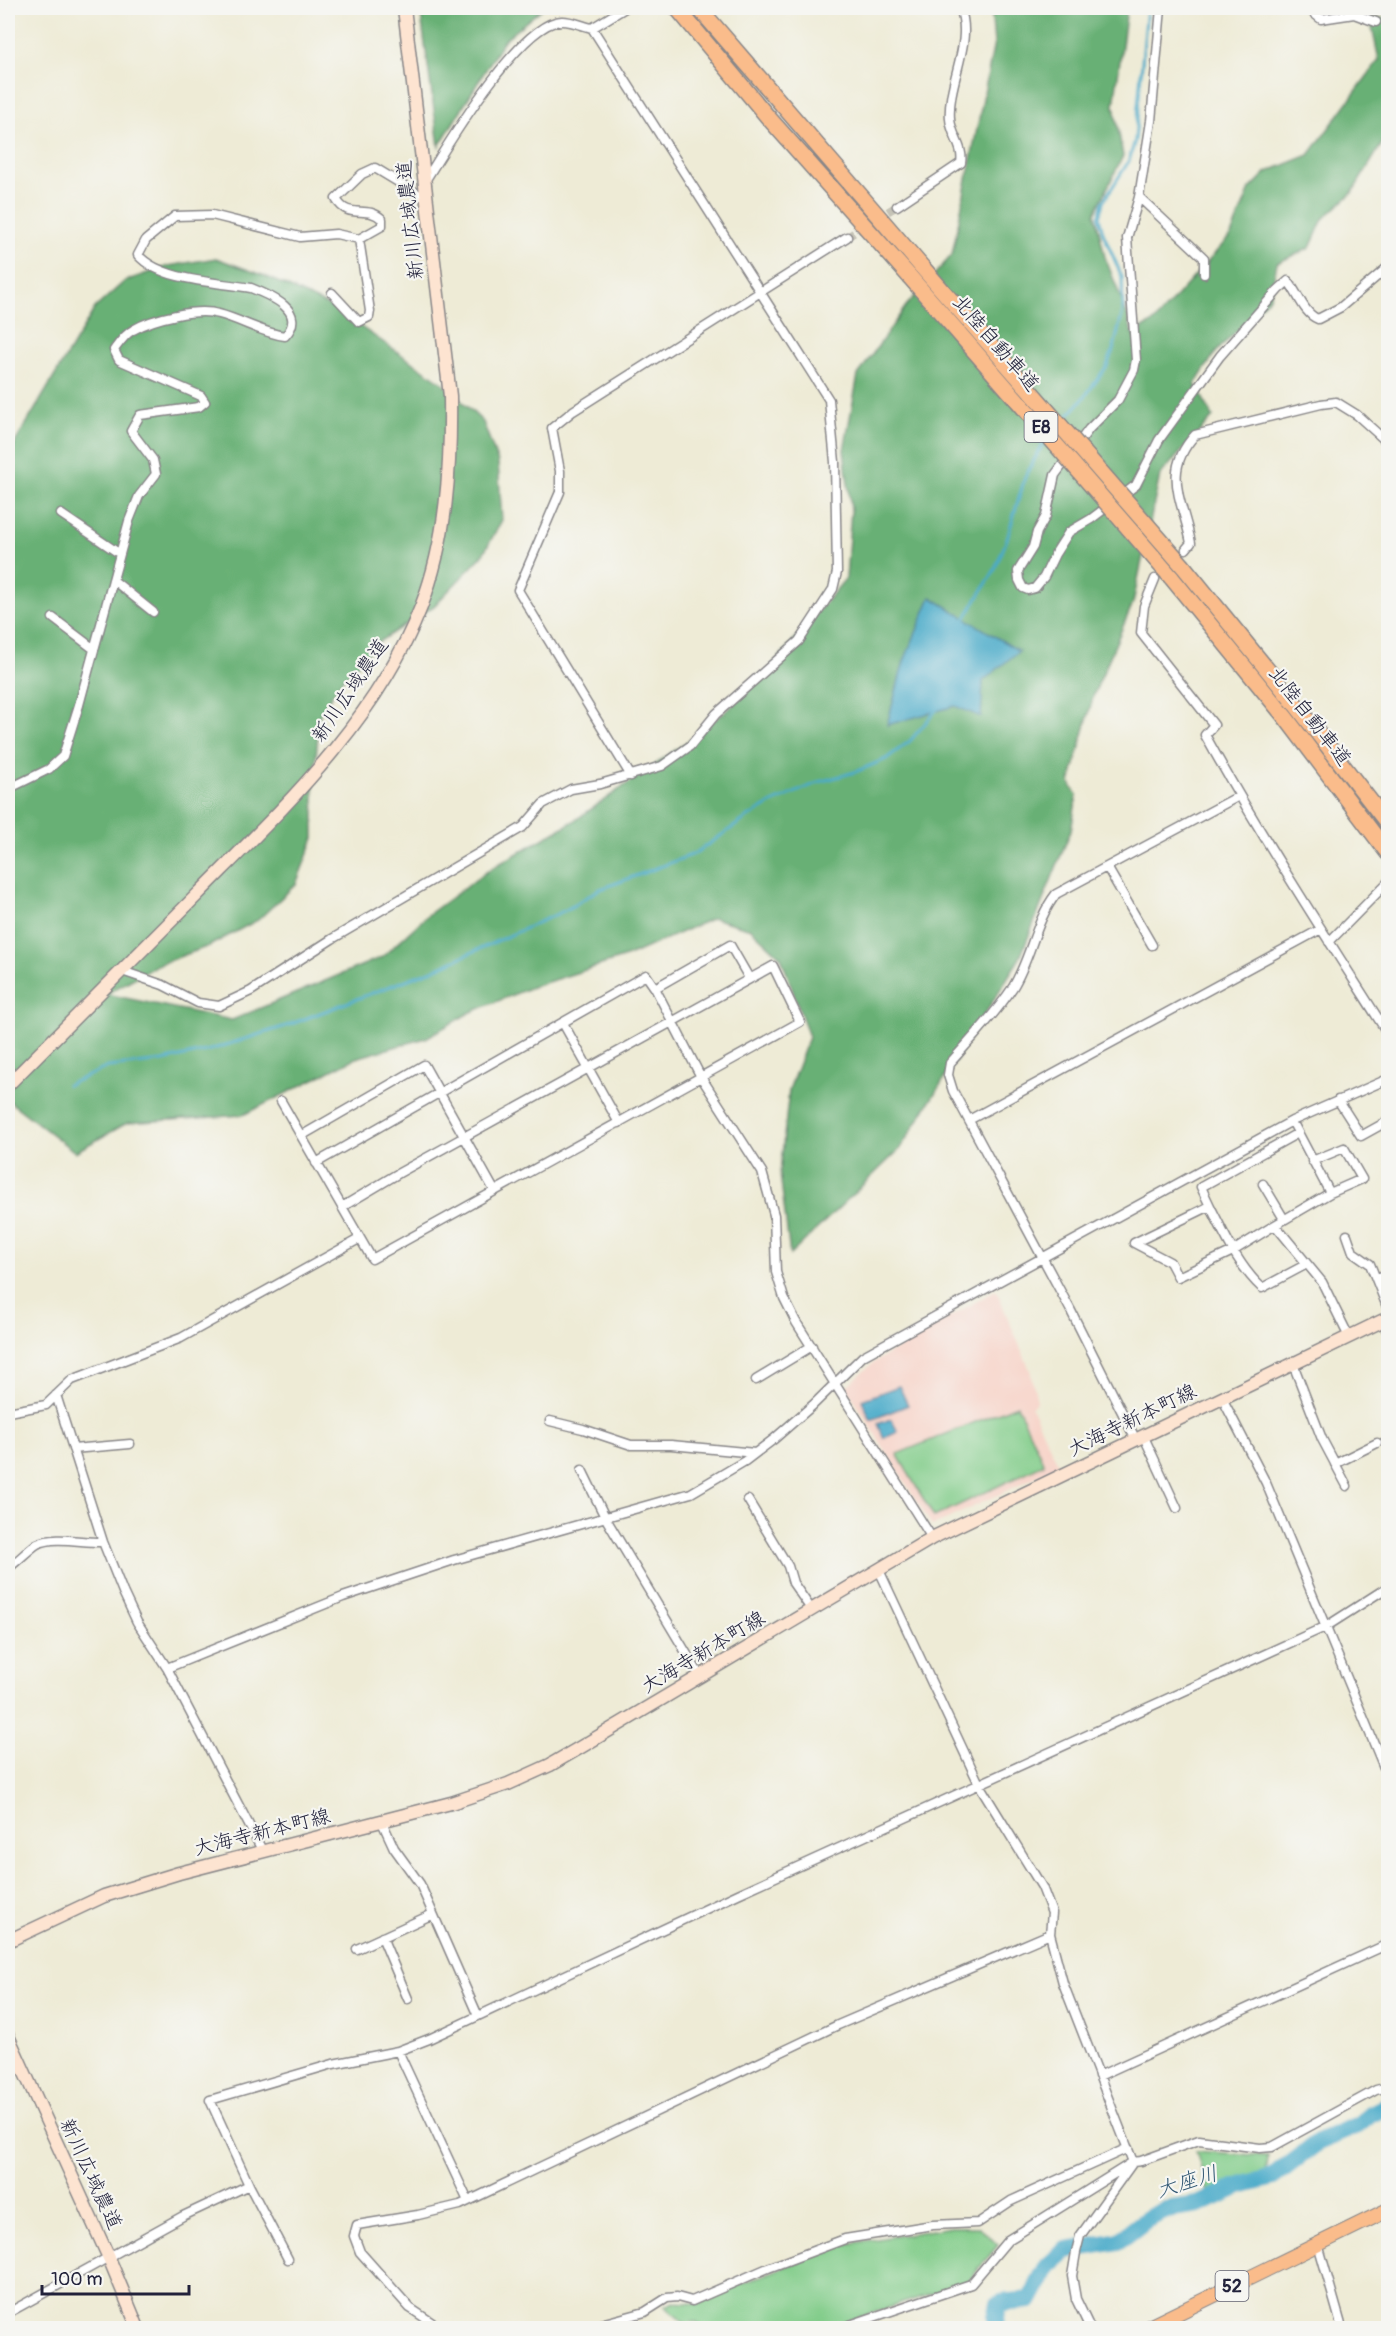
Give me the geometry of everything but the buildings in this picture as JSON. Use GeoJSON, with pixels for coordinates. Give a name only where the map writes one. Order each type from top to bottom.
{"type":"FeatureCollection","features":[{"type":"Feature","properties":{"kind":"highway","name":"北陸自動車道"},"geometry":{"type":"LineString","coordinates":[[677,8],[767,116],[1171,577],[1286,718],[1389,853]]}},
{"type":"Feature","properties":{"kind":"highway","name":"北陸自動車道"},"geometry":{"type":"LineString","coordinates":[[699,8],[1183,566],[1389,824]]}},
{"type":"Feature","properties":{"kind":"highway"},"geometry":{"type":"LineString","coordinates":[[709,8],[845,179]]}},
{"type":"Feature","properties":{"kind":"main road","name":"52"},"geometry":{"type":"LineString","coordinates":[[1147,2328],[1389,2210]]}},
{"type":"Feature","properties":{"kind":"street","name":"新川広域農道"},"geometry":{"type":"LineString","coordinates":[[8,1085],[318,771],[389,674],[422,605],[440,543],[451,458],[450,396],[404,8]]}},
{"type":"Feature","properties":{"kind":"street"},"geometry":{"type":"LineString","coordinates":[[425,181],[463,121],[506,63],[539,29],[561,21],[592,28],[625,8]]}},
{"type":"Feature","properties":{"kind":"street"},"geometry":{"type":"LineString","coordinates":[[897,206],[961,163],[963,153],[955,138],[950,119],[953,81],[965,32],[960,8]]}},
{"type":"Feature","properties":{"kind":"street"},"geometry":{"type":"LineString","coordinates":[[1161,8],[1151,121],[1139,196],[1127,238],[1134,318],[1136,360],[1134,370],[1118,400],[1089,429],[1055,475],[1047,516],[1037,532],[1033,547],[1018,570],[1023,588],[1028,590],[1035,588],[1044,577],[1055,554],[1070,532],[1136,485],[1159,440],[1220,356],[1288,281],[1298,294],[1305,309],[1311,316],[1318,319],[1341,307],[1389,267]]}},
{"type":"Feature","properties":{"kind":"street"},"geometry":{"type":"LineString","coordinates":[[1307,8],[1321,19],[1354,14],[1376,22]]}},
{"type":"Feature","properties":{"kind":"street"},"geometry":{"type":"LineString","coordinates":[[122,970],[163,985],[198,1004],[219,1006],[251,992],[332,939],[523,826],[543,804],[571,789],[631,776],[662,766],[690,746],[717,714],[799,641],[833,589],[837,572],[835,462],[829,400],[592,28]]}},
{"type":"Feature","properties":{"kind":"street"},"geometry":{"type":"LineString","coordinates":[[8,789],[49,769],[63,756],[80,705],[129,521],[139,496],[156,474],[153,460],[131,431],[137,419],[140,415],[199,408],[205,402],[201,396],[119,360],[114,350],[131,331],[165,318],[197,312],[222,314],[272,335],[285,336],[292,329],[294,320],[290,311],[280,303],[251,288],[163,273],[146,264],[138,255],[146,240],[175,216],[212,215],[300,237],[336,234],[359,238],[382,226],[382,219],[375,212],[348,211],[341,207],[336,199],[362,174],[375,168],[428,200]]}},
{"type":"Feature","properties":{"kind":"street"},"geometry":{"type":"LineString","coordinates":[[1139,196],[1204,258],[1204,274]]}},
{"type":"Feature","properties":{"kind":"street"},"geometry":{"type":"LineString","coordinates":[[631,776],[518,590],[560,492],[560,471],[552,428],[573,411],[847,237]]}},
{"type":"Feature","properties":{"kind":"street"},"geometry":{"type":"LineString","coordinates":[[332,293],[359,322],[369,317],[359,238]]}},
{"type":"Feature","properties":{"kind":"street"},"geometry":{"type":"LineString","coordinates":[[1186,549],[1191,543],[1176,486],[1176,468],[1184,448],[1195,435],[1336,402],[1357,415],[1389,443]]}},
{"type":"Feature","properties":{"kind":"street"},"geometry":{"type":"LineString","coordinates":[[61,513],[120,554]]}},
{"type":"Feature","properties":{"kind":"street"},"geometry":{"type":"LineString","coordinates":[[1155,579],[1144,606],[1141,633],[1214,725],[1205,735],[1239,796],[1270,850],[1389,1034]]}},
{"type":"Feature","properties":{"kind":"street"},"geometry":{"type":"LineString","coordinates":[[113,580],[153,612]]}},
{"type":"Feature","properties":{"kind":"street"},"geometry":{"type":"LineString","coordinates":[[53,618],[94,649]]}},
{"type":"Feature","properties":{"kind":"street"},"geometry":{"type":"LineString","coordinates":[[1177,1508],[953,1091],[948,1075],[950,1063],[1013,987],[1047,906],[1056,894],[1239,796]]}},
{"type":"Feature","properties":{"kind":"street"},"geometry":{"type":"LineString","coordinates":[[1107,867],[1152,945]]}},
{"type":"Feature","properties":{"kind":"street"},"geometry":{"type":"LineString","coordinates":[[1329,942],[1389,882]]}},
{"type":"Feature","properties":{"kind":"street"},"geometry":{"type":"LineString","coordinates":[[969,1120],[1321,929]]}},
{"type":"Feature","properties":{"kind":"street"},"geometry":{"type":"LineString","coordinates":[[655,988],[730,945],[749,978]]}},
{"type":"Feature","properties":{"kind":"street"},"geometry":{"type":"LineString","coordinates":[[281,1101],[372,1260],[494,1190],[800,1022],[773,966],[342,1207]]}},
{"type":"Feature","properties":{"kind":"street"},"geometry":{"type":"LineString","coordinates":[[316,1162],[646,975],[701,1077],[762,1172],[774,1215],[776,1272],[784,1298],[932,1538]]}},
{"type":"Feature","properties":{"kind":"street"},"geometry":{"type":"LineString","coordinates":[[563,1023],[619,1123]]}},
{"type":"Feature","properties":{"kind":"street"},"geometry":{"type":"LineString","coordinates":[[301,1136],[424,1065],[494,1190]]}},
{"type":"Feature","properties":{"kind":"street"},"geometry":{"type":"LineString","coordinates":[[167,1668],[341,1598],[454,1560],[691,1493],[755,1453],[813,1405],[863,1356],[1292,1121],[1389,1079]]}},
{"type":"Feature","properties":{"kind":"street"},"geometry":{"type":"LineString","coordinates":[[1338,1101],[1361,1136],[1389,1121]]}},
{"type":"Feature","properties":{"kind":"street"},"geometry":{"type":"LineString","coordinates":[[1292,1121],[1330,1193]]}},
{"type":"Feature","properties":{"kind":"street"},"geometry":{"type":"LineString","coordinates":[[1298,1133],[1201,1187],[1233,1251],[1249,1277],[1263,1288],[1307,1264]]}},
{"type":"Feature","properties":{"kind":"street"},"geometry":{"type":"LineString","coordinates":[[1210,1206],[1134,1243],[1170,1262],[1178,1277],[1233,1251],[1330,1193],[1362,1179],[1344,1148],[1312,1161]]}},
{"type":"Feature","properties":{"kind":"street"},"geometry":{"type":"LineString","coordinates":[[1263,1184],[1284,1220]]}},
{"type":"Feature","properties":{"kind":"street"},"geometry":{"type":"LineString","coordinates":[[1275,1225],[1322,1282],[1349,1337]]}},
{"type":"Feature","properties":{"kind":"street"},"geometry":{"type":"LineString","coordinates":[[1347,1235],[1353,1252],[1370,1264],[1387,1316],[1389,1334]]}},
{"type":"Feature","properties":{"kind":"street"},"geometry":{"type":"LineString","coordinates":[[8,1412],[46,1405],[72,1380],[181,1338],[359,1239]]}},
{"type":"Feature","properties":{"kind":"street"},"geometry":{"type":"LineString","coordinates":[[1376,1279],[1389,1273]]}},
{"type":"Feature","properties":{"kind":"street","name":"大海寺新本町線"},"geometry":{"type":"LineString","coordinates":[[8,1941],[104,1896],[179,1873],[382,1822],[508,1784],[550,1765],[932,1538],[1349,1337],[1387,1316]]}},
{"type":"Feature","properties":{"kind":"street"},"geometry":{"type":"LineString","coordinates":[[756,1380],[812,1346]]}},
{"type":"Feature","properties":{"kind":"street"},"geometry":{"type":"LineString","coordinates":[[1293,1364],[1322,1439],[1347,1486]]}},
{"type":"Feature","properties":{"kind":"street"},"geometry":{"type":"LineString","coordinates":[[56,1395],[103,1542],[136,1622],[167,1668],[263,1852]]}},
{"type":"Feature","properties":{"kind":"street"},"geometry":{"type":"LineString","coordinates":[[1222,1398],[1266,1483],[1389,1777]]}},
{"type":"Feature","properties":{"kind":"street"},"geometry":{"type":"LineString","coordinates":[[550,1421],[631,1445],[671,1445],[755,1453]]}},
{"type":"Feature","properties":{"kind":"street"},"geometry":{"type":"LineString","coordinates":[[1335,1464],[1377,1443]]}},
{"type":"Feature","properties":{"kind":"street"},"geometry":{"type":"LineString","coordinates":[[73,1449],[130,1444]]}},
{"type":"Feature","properties":{"kind":"street"},"geometry":{"type":"LineString","coordinates":[[582,1470],[605,1517],[700,1676]]}},
{"type":"Feature","properties":{"kind":"street"},"geometry":{"type":"LineString","coordinates":[[748,1500],[788,1566],[793,1583],[811,1609]]}},
{"type":"Feature","properties":{"kind":"street"},"geometry":{"type":"LineString","coordinates":[[8,1568],[21,1560],[36,1545],[53,1540],[103,1542]]}},
{"type":"Feature","properties":{"kind":"street"},"geometry":{"type":"LineString","coordinates":[[879,1570],[980,1786],[1042,1887],[1052,1913],[1050,1934],[1063,1983],[1133,2162]]}},
{"type":"Feature","properties":{"kind":"street"},"geometry":{"type":"LineString","coordinates":[[288,2259],[249,2185],[210,2100],[333,2064],[398,2051],[1327,1626],[1389,1587]]}},
{"type":"Feature","properties":{"kind":"street"},"geometry":{"type":"LineString","coordinates":[[382,1822],[394,1848],[420,1884],[478,2016]]}},
{"type":"Feature","properties":{"kind":"street"},"geometry":{"type":"LineString","coordinates":[[357,1949],[433,1914]]}},
{"type":"Feature","properties":{"kind":"street"},"geometry":{"type":"LineString","coordinates":[[440,2328],[410,2308],[360,2252],[354,2236],[357,2225],[418,2215],[460,2205],[838,2025],[1050,1934]]}},
{"type":"Feature","properties":{"kind":"street"},"geometry":{"type":"LineString","coordinates":[[382,1938],[408,1999]]}},
{"type":"Feature","properties":{"kind":"street"},"geometry":{"type":"LineString","coordinates":[[1099,2076],[1389,1944]]}},
{"type":"Feature","properties":{"kind":"street","name":"新川広域農道"},"geometry":{"type":"LineString","coordinates":[[8,2036],[109,2258],[138,2328]]}},
{"type":"Feature","properties":{"kind":"street"},"geometry":{"type":"LineString","coordinates":[[398,2051],[468,2201]]}},
{"type":"Feature","properties":{"kind":"street"},"geometry":{"type":"LineString","coordinates":[[841,2328],[971,2284],[1008,2240],[1133,2162],[1199,2140],[1260,2148],[1272,2147],[1376,2090],[1389,2087]]}},
{"type":"Feature","properties":{"kind":"street"},"geometry":{"type":"LineString","coordinates":[[586,2328],[645,2312],[667,2298],[677,2297],[692,2301],[845,2238],[933,2225],[978,2223],[1011,2201],[1128,2148]]}},
{"type":"Feature","properties":{"kind":"street"},"geometry":{"type":"LineString","coordinates":[[1090,2328],[1076,2299],[1072,2276],[1080,2236],[1133,2162]]}},
{"type":"Feature","properties":{"kind":"street"},"geometry":{"type":"LineString","coordinates":[[8,2313],[183,2216],[249,2185]]}},
{"type":"Feature","properties":{"kind":"street"},"geometry":{"type":"LineString","coordinates":[[1318,2244],[1342,2328]]}},
{"type":"Feature","properties":{"kind":"shaded area"},"geometry":{"type":"Polygon","coordinates":[[[996,1290],[1030,1370],[1037,1401],[1031,1407],[1059,1466],[932,1526],[846,1387],[873,1363],[996,1290]]]}},
{"type":"Feature","properties":{"kind":"green space"},"geometry":{"type":"Polygon","coordinates":[[[420,8],[543,8],[504,40],[439,146],[420,8]]]}},
{"type":"Feature","properties":{"kind":"green space"},"geometry":{"type":"Polygon","coordinates":[[[991,8],[1127,8],[1114,106],[1123,156],[1095,213],[1105,257],[1129,319],[1132,334],[1154,322],[1231,235],[1250,189],[1267,172],[1309,155],[1379,60],[1370,18],[1388,18],[1388,134],[1352,193],[1323,219],[1310,248],[1277,263],[1270,297],[1216,352],[1195,384],[1213,417],[1160,475],[1133,603],[1094,694],[1070,783],[1077,796],[1071,830],[1020,958],[900,1149],[790,1255],[780,1173],[789,1090],[809,1037],[781,957],[751,929],[713,918],[626,957],[532,987],[469,1013],[426,1038],[356,1058],[243,1115],[127,1123],[75,1152],[10,1102],[8,1106],[8,461],[16,441],[95,308],[125,281],[168,266],[216,258],[265,276],[333,308],[443,383],[483,422],[498,462],[502,520],[482,556],[434,606],[380,641],[342,680],[320,713],[314,779],[314,838],[296,884],[258,920],[209,946],[157,965],[106,994],[232,1020],[382,957],[429,914],[492,868],[574,821],[688,741],[731,707],[771,667],[846,578],[851,510],[844,450],[858,375],[906,306],[952,255],[994,43],[991,8]]]}},
{"type":"Feature","properties":{"kind":"green space"},"geometry":{"type":"Polygon","coordinates":[[[1017,1405],[1044,1464],[934,1517],[897,1454],[1017,1405]]]}},
{"type":"Feature","properties":{"kind":"green space"},"geometry":{"type":"Polygon","coordinates":[[[1196,2151],[1268,2156],[1267,2170],[1208,2192],[1196,2151]]]}},
{"type":"Feature","properties":{"kind":"green space"},"geometry":{"type":"Polygon","coordinates":[[[951,2227],[979,2227],[998,2245],[968,2282],[826,2328],[703,2328],[697,2322],[684,2323],[665,2306],[674,2302],[700,2304],[726,2290],[840,2245],[951,2227]]]}},
{"type":"Feature","properties":{"kind":"water"},"geometry":{"type":"Polygon","coordinates":[[[931,597],[1019,651],[983,681],[981,717],[955,706],[887,725],[904,661],[931,597]]]}},
{"type":"Feature","properties":{"kind":"water"},"geometry":{"type":"Polygon","coordinates":[[[899,1386],[908,1405],[871,1420],[862,1400],[899,1386]]]}},
{"type":"Feature","properties":{"kind":"water"},"geometry":{"type":"Polygon","coordinates":[[[891,1419],[898,1432],[884,1438],[878,1424],[891,1419]]]}},
{"type":"Feature","properties":{"kind":"waterway"},"geometry":{"type":"LineString","coordinates":[[1062,422],[1083,399],[1107,366],[1123,311],[1122,277],[1103,233],[1099,217],[1103,202],[1129,161],[1135,140],[1147,8]]}},
{"type":"Feature","properties":{"kind":"waterway"},"geometry":{"type":"LineString","coordinates":[[965,619],[994,571],[1006,542],[1025,477],[1045,440]]}},
{"type":"Feature","properties":{"kind":"waterway"},"geometry":{"type":"LineString","coordinates":[[67,1085],[108,1067],[163,1061],[210,1050],[286,1026],[435,969],[566,910],[598,890],[694,854],[772,803],[819,782],[855,772],[886,759],[910,741],[938,708]]}},
{"type":"Feature","properties":{"kind":"waterway","name":"大座川"},"geometry":{"type":"LineString","coordinates":[[996,2328],[995,2317],[998,2305],[1030,2300],[1048,2266],[1066,2250],[1119,2241],[1147,2219],[1166,2210],[1198,2205],[1237,2187],[1273,2177],[1318,2142],[1358,2125],[1371,2114],[1388,2106]]}},
{"type":"Feature","properties":{"kind":"tunnel"},"geometry":{"type":"LineString","coordinates":[[847,237],[897,206]]}}]}
